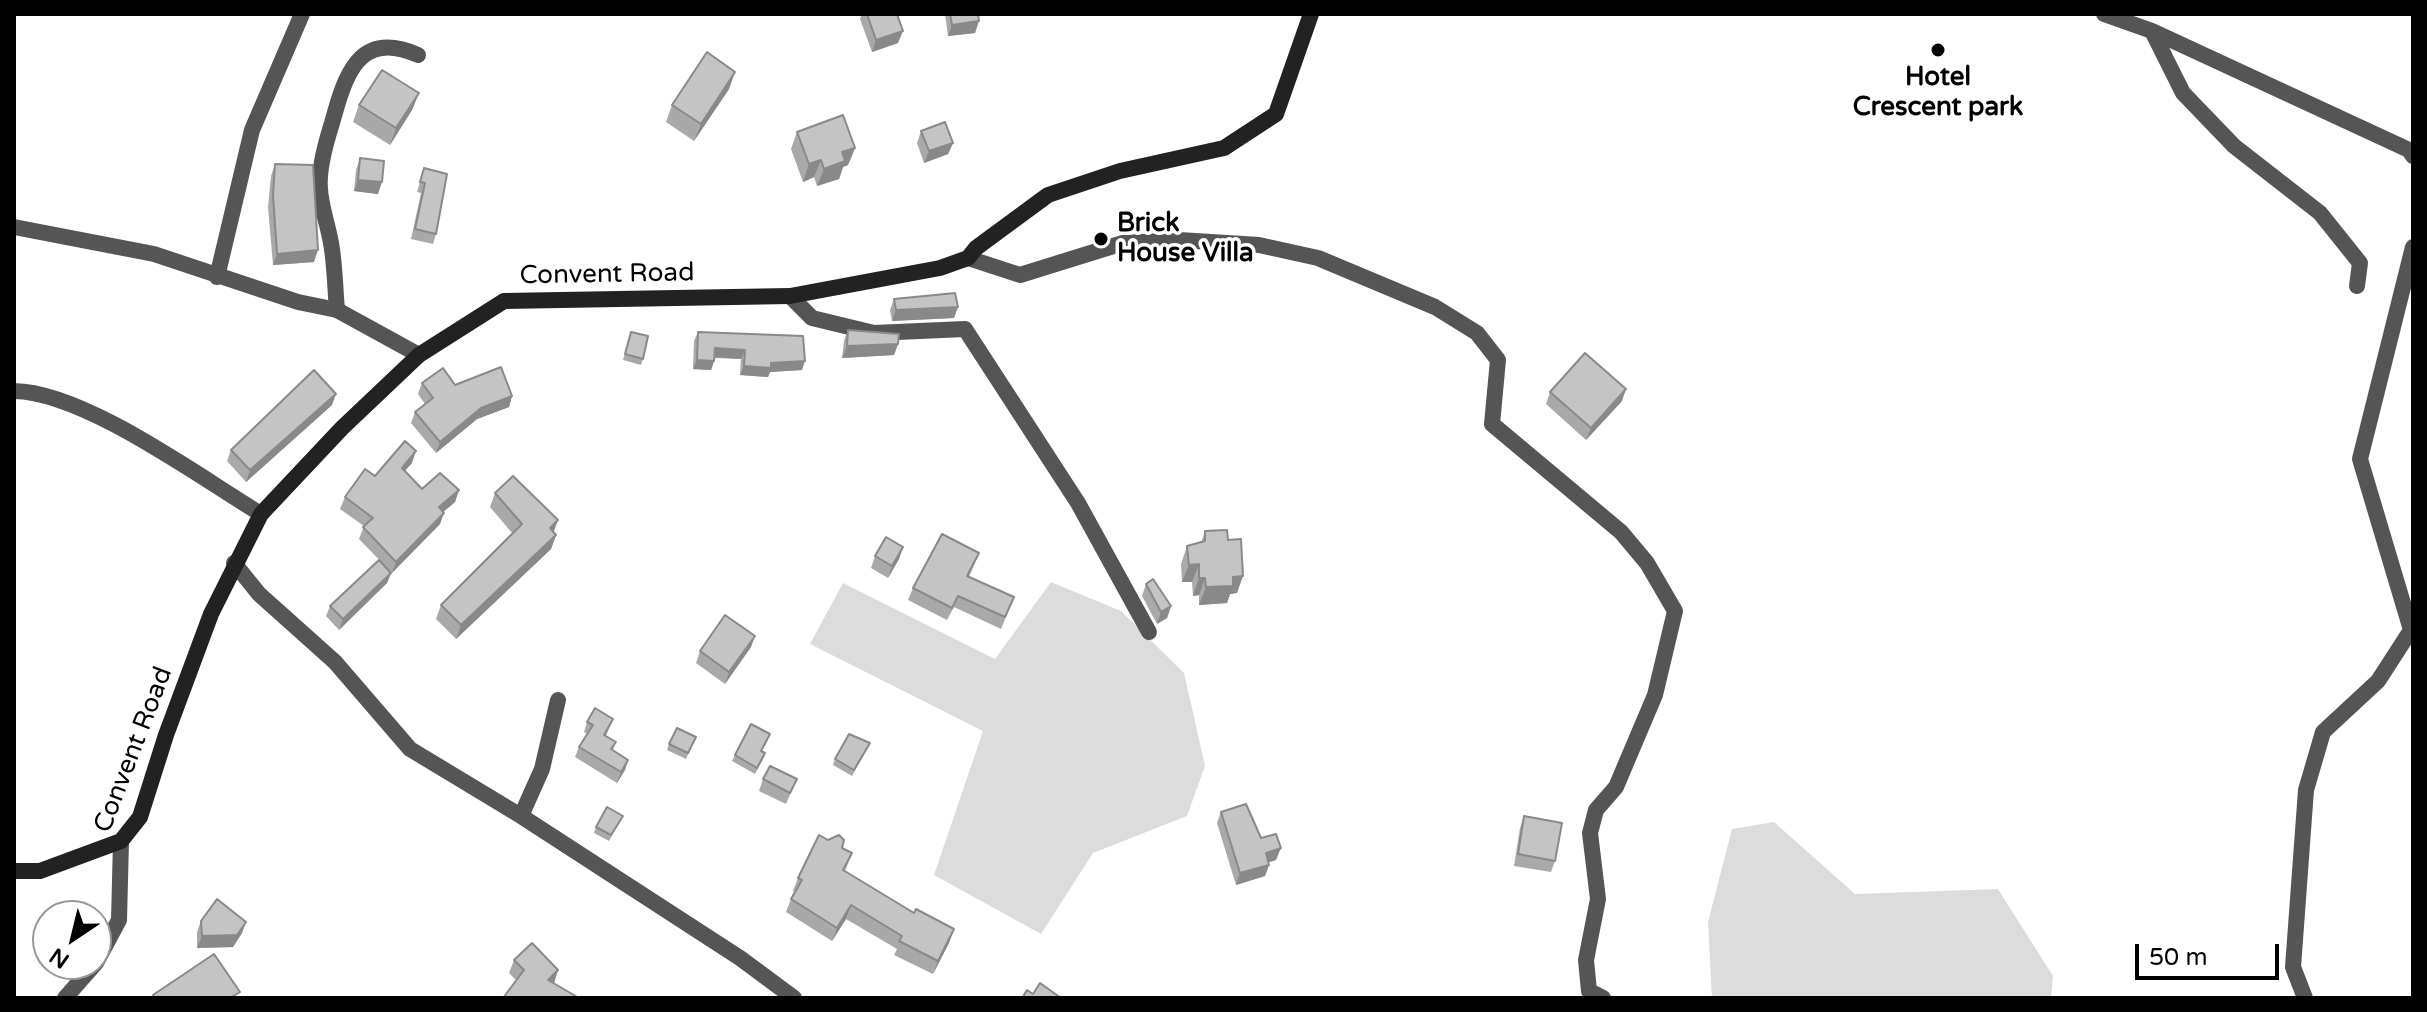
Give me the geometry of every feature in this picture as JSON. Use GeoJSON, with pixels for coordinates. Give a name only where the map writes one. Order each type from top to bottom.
{"type":"FeatureCollection","features":[{"type":"Feature","properties":{"kind":"main road","name":"Convent Road"},"geometry":{"type":"LineString","coordinates":[[121,841],[140,817],[166,735],[234,563],[261,514],[342,428],[419,355],[504,301],[790,296],[940,268],[968,258],[976,248],[1048,195],[1120,171],[1224,148],[1276,114],[1311,14]]}},
{"type":"Feature","properties":{"kind":"main road"},"geometry":{"type":"LineString","coordinates":[[14,871],[40,871],[121,841]]}},
{"type":"Feature","properties":{"kind":"street"},"geometry":{"type":"LineString","coordinates":[[217,277],[252,130],[302,14]]}},
{"type":"Feature","properties":{"kind":"street"},"geometry":{"type":"LineString","coordinates":[[2104,14],[2152,31],[2412,150]]}},
{"type":"Feature","properties":{"kind":"street"},"geometry":{"type":"LineString","coordinates":[[2152,31],[2183,93],[2234,146],[2320,213],[2342,238],[2360,263],[2357,286]]}},
{"type":"Feature","properties":{"kind":"street"},"geometry":{"type":"LineString","coordinates":[[337,310],[332,247],[319,187],[344,79],[354,63],[378,47],[403,48],[418,55]]}},
{"type":"Feature","properties":{"kind":"street"},"geometry":{"type":"LineString","coordinates":[[14,227],[154,254],[217,277],[337,310],[419,355]]}},
{"type":"Feature","properties":{"kind":"street"},"geometry":{"type":"LineString","coordinates":[[968,258],[1020,275],[1123,243],[1179,240],[1259,245],[1318,258],[1372,279],[1435,307],[1477,333],[1491,346],[1498,360],[1492,424],[1621,532],[1647,563],[1675,611],[1655,695],[1616,787],[1596,810],[1590,833],[1598,899],[1586,960],[1589,991],[1603,998]]}},
{"type":"Feature","properties":{"kind":"street"},"geometry":{"type":"LineString","coordinates":[[2305,998],[2293,967],[2306,790],[2323,732],[2378,681],[2411,630],[2360,459],[2413,247]]}},
{"type":"Feature","properties":{"kind":"street"},"geometry":{"type":"LineString","coordinates":[[790,296],[812,318],[874,333],[900,329],[927,332],[965,329],[1065,482],[1149,632]]}},
{"type":"Feature","properties":{"kind":"street"},"geometry":{"type":"LineString","coordinates":[[14,391],[38,391],[76,403],[261,514]]}},
{"type":"Feature","properties":{"kind":"street"},"geometry":{"type":"LineString","coordinates":[[234,563],[259,594],[335,662],[410,749],[521,816],[740,958],[794,998]]}},
{"type":"Feature","properties":{"kind":"street"},"geometry":{"type":"LineString","coordinates":[[521,816],[542,769],[558,700]]}},
{"type":"Feature","properties":{"kind":"street","name":"Convent Road"},"geometry":{"type":"LineString","coordinates":[[112,933],[119,920],[121,841]]}},
{"type":"Feature","properties":{"kind":"street","name":"Convent Road"},"geometry":{"type":"LineString","coordinates":[[65,998],[81,980]]}},
{"type":"Feature","properties":{"kind":"shaded area"},"geometry":{"type":"Polygon","coordinates":[[[1051,582],[1121,611],[1184,673],[1205,766],[1187,816],[1093,853],[1041,934],[934,875],[983,731],[810,644],[843,583],[995,659],[1051,582]]]}},
{"type":"Feature","properties":{"kind":"shaded area"},"geometry":{"type":"Polygon","coordinates":[[[1774,822],[1855,894],[1998,889],[2053,976],[2051,998],[1712,998],[1708,922],[1732,829],[1774,822]]]}},
{"type":"Feature","properties":{"kind":"building"},"geometry":{"type":"Polygon","coordinates":[[[867,14],[897,14],[903,31],[876,40],[867,14]]]}},
{"type":"Feature","properties":{"kind":"building"},"geometry":{"type":"Polygon","coordinates":[[[950,14],[978,14],[979,21],[952,25],[950,14]]]}},
{"type":"Feature","properties":{"kind":"building"},"geometry":{"type":"Polygon","coordinates":[[[707,52],[735,72],[701,124],[672,105],[707,52]]]}},
{"type":"Feature","properties":{"kind":"building"},"geometry":{"type":"Polygon","coordinates":[[[382,70],[419,93],[396,128],[359,105],[382,70]]]}},
{"type":"Feature","properties":{"kind":"building"},"geometry":{"type":"Polygon","coordinates":[[[843,115],[855,148],[842,152],[845,161],[824,169],[821,160],[809,164],[797,132],[843,115]]]}},
{"type":"Feature","properties":{"kind":"building"},"geometry":{"type":"Polygon","coordinates":[[[945,122],[953,143],[929,151],[921,131],[945,122]]]}},
{"type":"Feature","properties":{"kind":"building"},"geometry":{"type":"Polygon","coordinates":[[[360,158],[384,161],[382,182],[358,180],[360,158]]]}},
{"type":"Feature","properties":{"kind":"building"},"geometry":{"type":"Polygon","coordinates":[[[275,164],[313,165],[318,250],[277,254],[273,195],[275,164]]]}},
{"type":"Feature","properties":{"kind":"building"},"geometry":{"type":"Polygon","coordinates":[[[424,168],[447,174],[436,234],[415,229],[425,183],[420,182],[424,168]]]}},
{"type":"Feature","properties":{"kind":"building"},"geometry":{"type":"Polygon","coordinates":[[[955,293],[958,307],[896,310],[894,299],[955,293]]]}},
{"type":"Feature","properties":{"kind":"building"},"geometry":{"type":"Polygon","coordinates":[[[848,330],[899,334],[898,344],[847,346],[848,330]]]}},
{"type":"Feature","properties":{"kind":"building"},"geometry":{"type":"Polygon","coordinates":[[[631,332],[648,336],[643,359],[625,354],[631,332]]]}},
{"type":"Feature","properties":{"kind":"building"},"geometry":{"type":"Polygon","coordinates":[[[698,332],[803,336],[805,361],[771,363],[771,368],[744,366],[745,350],[715,348],[714,361],[697,360],[698,332]]]}},
{"type":"Feature","properties":{"kind":"building"},"geometry":{"type":"Polygon","coordinates":[[[1585,353],[1626,389],[1591,428],[1550,392],[1585,353]]]}},
{"type":"Feature","properties":{"kind":"building"},"geometry":{"type":"Polygon","coordinates":[[[501,367],[512,396],[481,408],[440,442],[415,412],[433,398],[422,383],[443,368],[455,385],[501,367]]]}},
{"type":"Feature","properties":{"kind":"building"},"geometry":{"type":"Polygon","coordinates":[[[314,370],[336,394],[250,470],[231,450],[314,370]]]}},
{"type":"Feature","properties":{"kind":"building"},"geometry":{"type":"Polygon","coordinates":[[[405,441],[416,451],[402,468],[422,489],[440,473],[459,490],[439,507],[444,513],[396,562],[363,527],[373,518],[345,497],[365,469],[375,476],[405,441]]]}},
{"type":"Feature","properties":{"kind":"building"},"geometry":{"type":"Polygon","coordinates":[[[513,476],[558,520],[550,528],[556,535],[461,625],[441,605],[522,524],[495,493],[513,476]]]}},
{"type":"Feature","properties":{"kind":"building"},"geometry":{"type":"Polygon","coordinates":[[[1227,530],[1228,540],[1241,539],[1243,576],[1233,577],[1233,586],[1206,587],[1205,578],[1199,578],[1199,564],[1189,565],[1187,546],[1205,541],[1205,531],[1227,530]]]}},
{"type":"Feature","properties":{"kind":"building"},"geometry":{"type":"Polygon","coordinates":[[[942,534],[979,553],[967,576],[1014,597],[1005,617],[958,596],[952,608],[913,588],[942,534]]]}},
{"type":"Feature","properties":{"kind":"building"},"geometry":{"type":"Polygon","coordinates":[[[886,537],[903,547],[892,566],[875,556],[886,537]]]}},
{"type":"Feature","properties":{"kind":"building"},"geometry":{"type":"Polygon","coordinates":[[[379,560],[391,573],[343,619],[330,606],[379,560]]]}},
{"type":"Feature","properties":{"kind":"building"},"geometry":{"type":"Polygon","coordinates":[[[1153,579],[1171,606],[1161,612],[1146,584],[1153,579]]]}},
{"type":"Feature","properties":{"kind":"building"},"geometry":{"type":"Polygon","coordinates":[[[725,615],[755,636],[729,672],[700,651],[725,615]]]}},
{"type":"Feature","properties":{"kind":"building"},"geometry":{"type":"Polygon","coordinates":[[[595,708],[613,719],[604,735],[616,742],[611,749],[628,760],[621,772],[579,747],[593,725],[587,722],[595,708]]]}},
{"type":"Feature","properties":{"kind":"building"},"geometry":{"type":"Polygon","coordinates":[[[751,724],[770,734],[757,768],[735,755],[751,724]]]}},
{"type":"Feature","properties":{"kind":"building"},"geometry":{"type":"Polygon","coordinates":[[[677,728],[696,737],[688,753],[669,744],[677,728]]]}},
{"type":"Feature","properties":{"kind":"building"},"geometry":{"type":"Polygon","coordinates":[[[849,734],[870,743],[854,770],[835,759],[849,734]]]}},
{"type":"Feature","properties":{"kind":"building"},"geometry":{"type":"Polygon","coordinates":[[[770,766],[797,779],[790,793],[763,779],[770,766]]]}},
{"type":"Feature","properties":{"kind":"building"},"geometry":{"type":"Polygon","coordinates":[[[1246,804],[1261,838],[1276,834],[1281,848],[1266,853],[1269,865],[1240,873],[1221,812],[1246,804]]]}},
{"type":"Feature","properties":{"kind":"building"},"geometry":{"type":"Polygon","coordinates":[[[607,807],[623,816],[611,835],[596,827],[607,807]]]}},
{"type":"Feature","properties":{"kind":"building"},"geometry":{"type":"Polygon","coordinates":[[[1524,816],[1562,823],[1555,861],[1518,854],[1524,816]]]}},
{"type":"Feature","properties":{"kind":"building"},"geometry":{"type":"Polygon","coordinates":[[[819,835],[828,840],[839,835],[844,840],[842,848],[852,853],[843,870],[914,913],[916,909],[954,929],[938,961],[899,941],[902,936],[851,905],[837,928],[791,899],[802,880],[798,878],[819,835]]]}},
{"type":"Feature","properties":{"kind":"building"},"geometry":{"type":"Polygon","coordinates":[[[217,899],[246,922],[237,935],[202,936],[201,921],[217,899]]]}},
{"type":"Feature","properties":{"kind":"building"},"geometry":{"type":"Polygon","coordinates":[[[532,943],[558,970],[548,980],[579,998],[503,998],[524,970],[514,960],[532,943]]]}},
{"type":"Feature","properties":{"kind":"building"},"geometry":{"type":"Polygon","coordinates":[[[214,954],[240,992],[230,998],[155,998],[153,995],[214,954]]]}},
{"type":"Feature","properties":{"kind":"building"},"geometry":{"type":"Polygon","coordinates":[[[1040,983],[1061,998],[1022,998],[1027,990],[1033,994],[1040,983]]]}},
{"type":"Feature","properties":{"kind":"place","name":"Hotel Crescent park"},"geometry":{"type":"Point","coordinates":[1938,50]}},
{"type":"Feature","properties":{"kind":"place","name":"Brick House Villa"},"geometry":{"type":"Point","coordinates":[1101,239]}}]}
